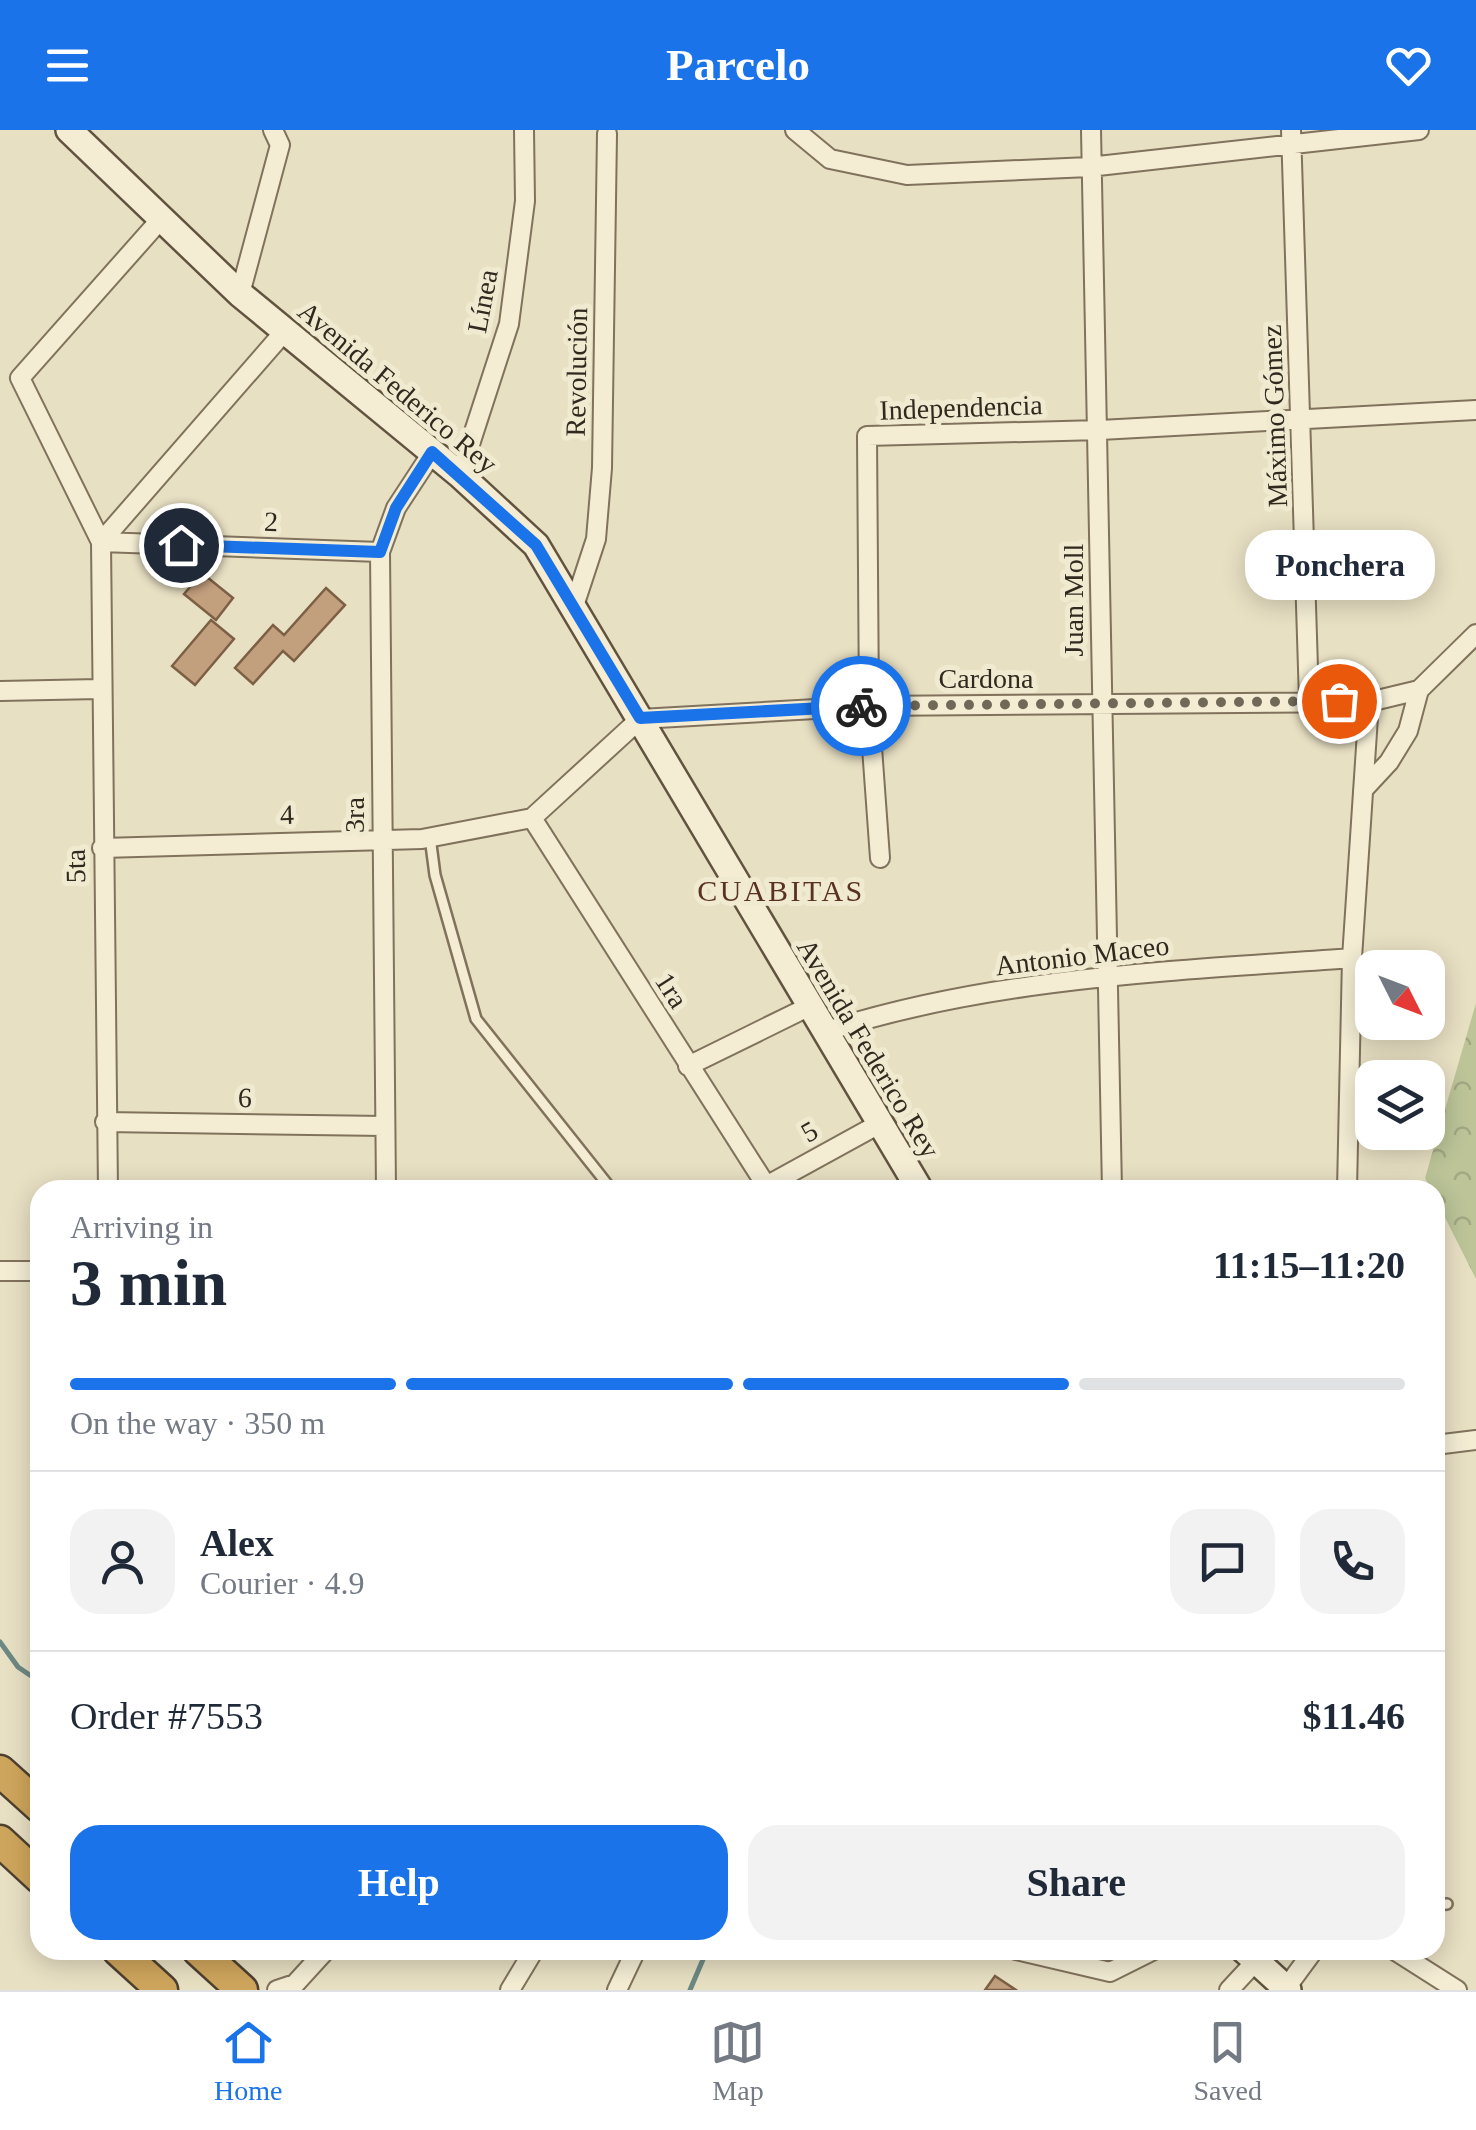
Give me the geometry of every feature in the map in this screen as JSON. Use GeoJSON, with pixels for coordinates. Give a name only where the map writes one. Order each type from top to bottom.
{"type":"FeatureCollection","features":[{"type":"Feature","properties":{"kind":"highway"},"geometry":{"type":"LineString","coordinates":[[0,1771],[30,1798]]}},
{"type":"Feature","properties":{"kind":"highway"},"geometry":{"type":"LineString","coordinates":[[0,1841],[22,1871]]}},
{"type":"Feature","properties":{"kind":"highway"},"geometry":{"type":"LineString","coordinates":[[129,1960],[162,1990]]}},
{"type":"Feature","properties":{"kind":"highway"},"geometry":{"type":"LineString","coordinates":[[209,1960],[242,1990]]}},
{"type":"Feature","properties":{"kind":"main road","name":"Avenida Federico Rey"},"geometry":{"type":"LineString","coordinates":[[69,130],[240,294],[460,475],[536,545],[914,1180]]}},
{"type":"Feature","properties":{"kind":"street"},"geometry":{"type":"LineString","coordinates":[[240,294],[280,145],[273,130]]}},
{"type":"Feature","properties":{"kind":"street","name":"Línea"},"geometry":{"type":"LineString","coordinates":[[460,475],[509,324],[525,201],[524,130]]}},
{"type":"Feature","properties":{"kind":"street"},"geometry":{"type":"LineString","coordinates":[[795,130],[830,159],[907,175],[1089,167],[1291,137],[1419,130]]}},
{"type":"Feature","properties":{"kind":"street","name":"Juan Moll"},"geometry":{"type":"LineString","coordinates":[[1091,130],[1089,167],[1100,430],[1105,977],[1112,1180]]}},
{"type":"Feature","properties":{"kind":"street","name":"Revolución"},"geometry":{"type":"LineString","coordinates":[[574,606],[596,539],[602,468],[607,134]]}},
{"type":"Feature","properties":{"kind":"street","name":"Máximo Gómez"},"geometry":{"type":"LineString","coordinates":[[1291,137],[1310,700]]}},
{"type":"Feature","properties":{"kind":"street","name":"5ta"},"geometry":{"type":"LineString","coordinates":[[108,1180],[101,542],[20,378],[162,219]]}},
{"type":"Feature","properties":{"kind":"street"},"geometry":{"type":"LineString","coordinates":[[101,542],[284,332]]}},
{"type":"Feature","properties":{"kind":"street","name":"Independencia"},"geometry":{"type":"LineString","coordinates":[[880,858],[869,706],[867,436],[1100,430],[1476,410]]}},
{"type":"Feature","properties":{"kind":"street","name":"3ra"},"geometry":{"type":"LineString","coordinates":[[386,1180],[380,552],[396,508],[432,452]]}},
{"type":"Feature","properties":{"kind":"street","name":"2"},"geometry":{"type":"LineString","coordinates":[[101,542],[380,552]]}},
{"type":"Feature","properties":{"kind":"street"},"geometry":{"type":"LineString","coordinates":[[1363,790],[1389,762],[1408,731],[1419,690],[1472,640]]}},
{"type":"Feature","properties":{"kind":"street"},"geometry":{"type":"LineString","coordinates":[[0,692],[100,689]]}},
{"type":"Feature","properties":{"kind":"street","name":"Cardona"},"geometry":{"type":"LineString","coordinates":[[640,718],[869,706],[1369,702],[1419,690]]}},
{"type":"Feature","properties":{"kind":"street"},"geometry":{"type":"LineString","coordinates":[[1347,1180],[1352,958],[1369,702]]}},
{"type":"Feature","properties":{"kind":"street"},"geometry":{"type":"LineString","coordinates":[[532,818],[640,718]]}},
{"type":"Feature","properties":{"kind":"street","name":"4"},"geometry":{"type":"LineString","coordinates":[[102,848],[430,837],[532,818]]}},
{"type":"Feature","properties":{"kind":"street","name":"1ra"},"geometry":{"type":"LineString","coordinates":[[532,818],[763,1180]]}},
{"type":"Feature","properties":{"kind":"street","name":"Antonio Maceo"},"geometry":{"type":"LineString","coordinates":[[824,1032],[900,1008],[1105,977],[1352,958]]}},
{"type":"Feature","properties":{"kind":"street"},"geometry":{"type":"LineString","coordinates":[[688,1066],[808,1007]]}},
{"type":"Feature","properties":{"kind":"street","name":"6"},"geometry":{"type":"LineString","coordinates":[[105,1122],[385,1126]]}},
{"type":"Feature","properties":{"kind":"street","name":"5"},"geometry":{"type":"LineString","coordinates":[[782,1180],[879,1124]]}},
{"type":"Feature","properties":{"kind":"street"},"geometry":{"type":"LineString","coordinates":[[0,1271],[30,1272]]}},
{"type":"Feature","properties":{"kind":"street"},"geometry":{"type":"LineString","coordinates":[[1445,1444],[1476,1440]]}},
{"type":"Feature","properties":{"kind":"street"},"geometry":{"type":"LineString","coordinates":[[278,1990],[295,1984],[317,1960]]}},
{"type":"Feature","properties":{"kind":"street"},"geometry":{"type":"LineString","coordinates":[[510,1990],[528,1960]]}},
{"type":"Feature","properties":{"kind":"street"},"geometry":{"type":"LineString","coordinates":[[617,1990],[631,1960]]}},
{"type":"Feature","properties":{"kind":"street"},"geometry":{"type":"LineString","coordinates":[[1059,1960],[1110,1972],[1134,1960]]}},
{"type":"Feature","properties":{"kind":"street"},"geometry":{"type":"LineString","coordinates":[[1229,1990],[1270,1976],[1297,1960]]}},
{"type":"Feature","properties":{"kind":"street"},"geometry":{"type":"LineString","coordinates":[[1410,1960],[1456,1990]]}},
{"type":"Feature","properties":{"kind":"lane"},"geometry":{"type":"LineString","coordinates":[[430,837],[435,875],[476,1019],[604,1180]]}},
{"type":"Feature","properties":{"kind":"green space"},"geometry":{"type":"Polygon","coordinates":[[[1476,1003],[1476,1279],[1445,1218],[1445,1180],[1426,1180],[1433,1150],[1445,1150],[1445,1109],[1476,1003]]]}},
{"type":"Feature","properties":{"kind":"building"},"geometry":{"type":"Polygon","coordinates":[[[202,573],[233,598],[216,620],[184,594],[202,573]]]}},
{"type":"Feature","properties":{"kind":"building"},"geometry":{"type":"Polygon","coordinates":[[[326,588],[345,605],[294,661],[283,651],[253,684],[235,668],[273,625],[284,635],[326,588]]]}},
{"type":"Feature","properties":{"kind":"building"},"geometry":{"type":"Polygon","coordinates":[[[211,620],[234,639],[195,685],[172,666],[211,620]]]}},
{"type":"Feature","properties":{"kind":"building"},"geometry":{"type":"Polygon","coordinates":[[[995,1976],[1016,1990],[985,1990],[995,1976]]]}},
{"type":"Feature","properties":{"kind":"waterway"},"geometry":{"type":"LineString","coordinates":[[0,1642],[18,1667],[30,1675]]}},
{"type":"Feature","properties":{"kind":"waterway"},"geometry":{"type":"LineString","coordinates":[[690,1990],[703,1960]]}},
{"type":"Feature","properties":{"kind":"way so far"},"geometry":{"type":"LineString","coordinates":[[861,706],[1339,701]]}},
{"type":"Feature","properties":{"kind":"place","name":"Ponchera"},"geometry":{"type":"Point","coordinates":[1339,701]}},
{"type":"Feature","properties":{"kind":"district","name":"CUABITAS"},"geometry":{"type":"Point","coordinates":[781,891]}},
{"type":"Feature","properties":{"kind":"route"},"geometry":{"type":"LineString","coordinates":[[181,545],[380,552],[396,508],[432,452],[536,545],[640,718],[861,706]]}}]}
